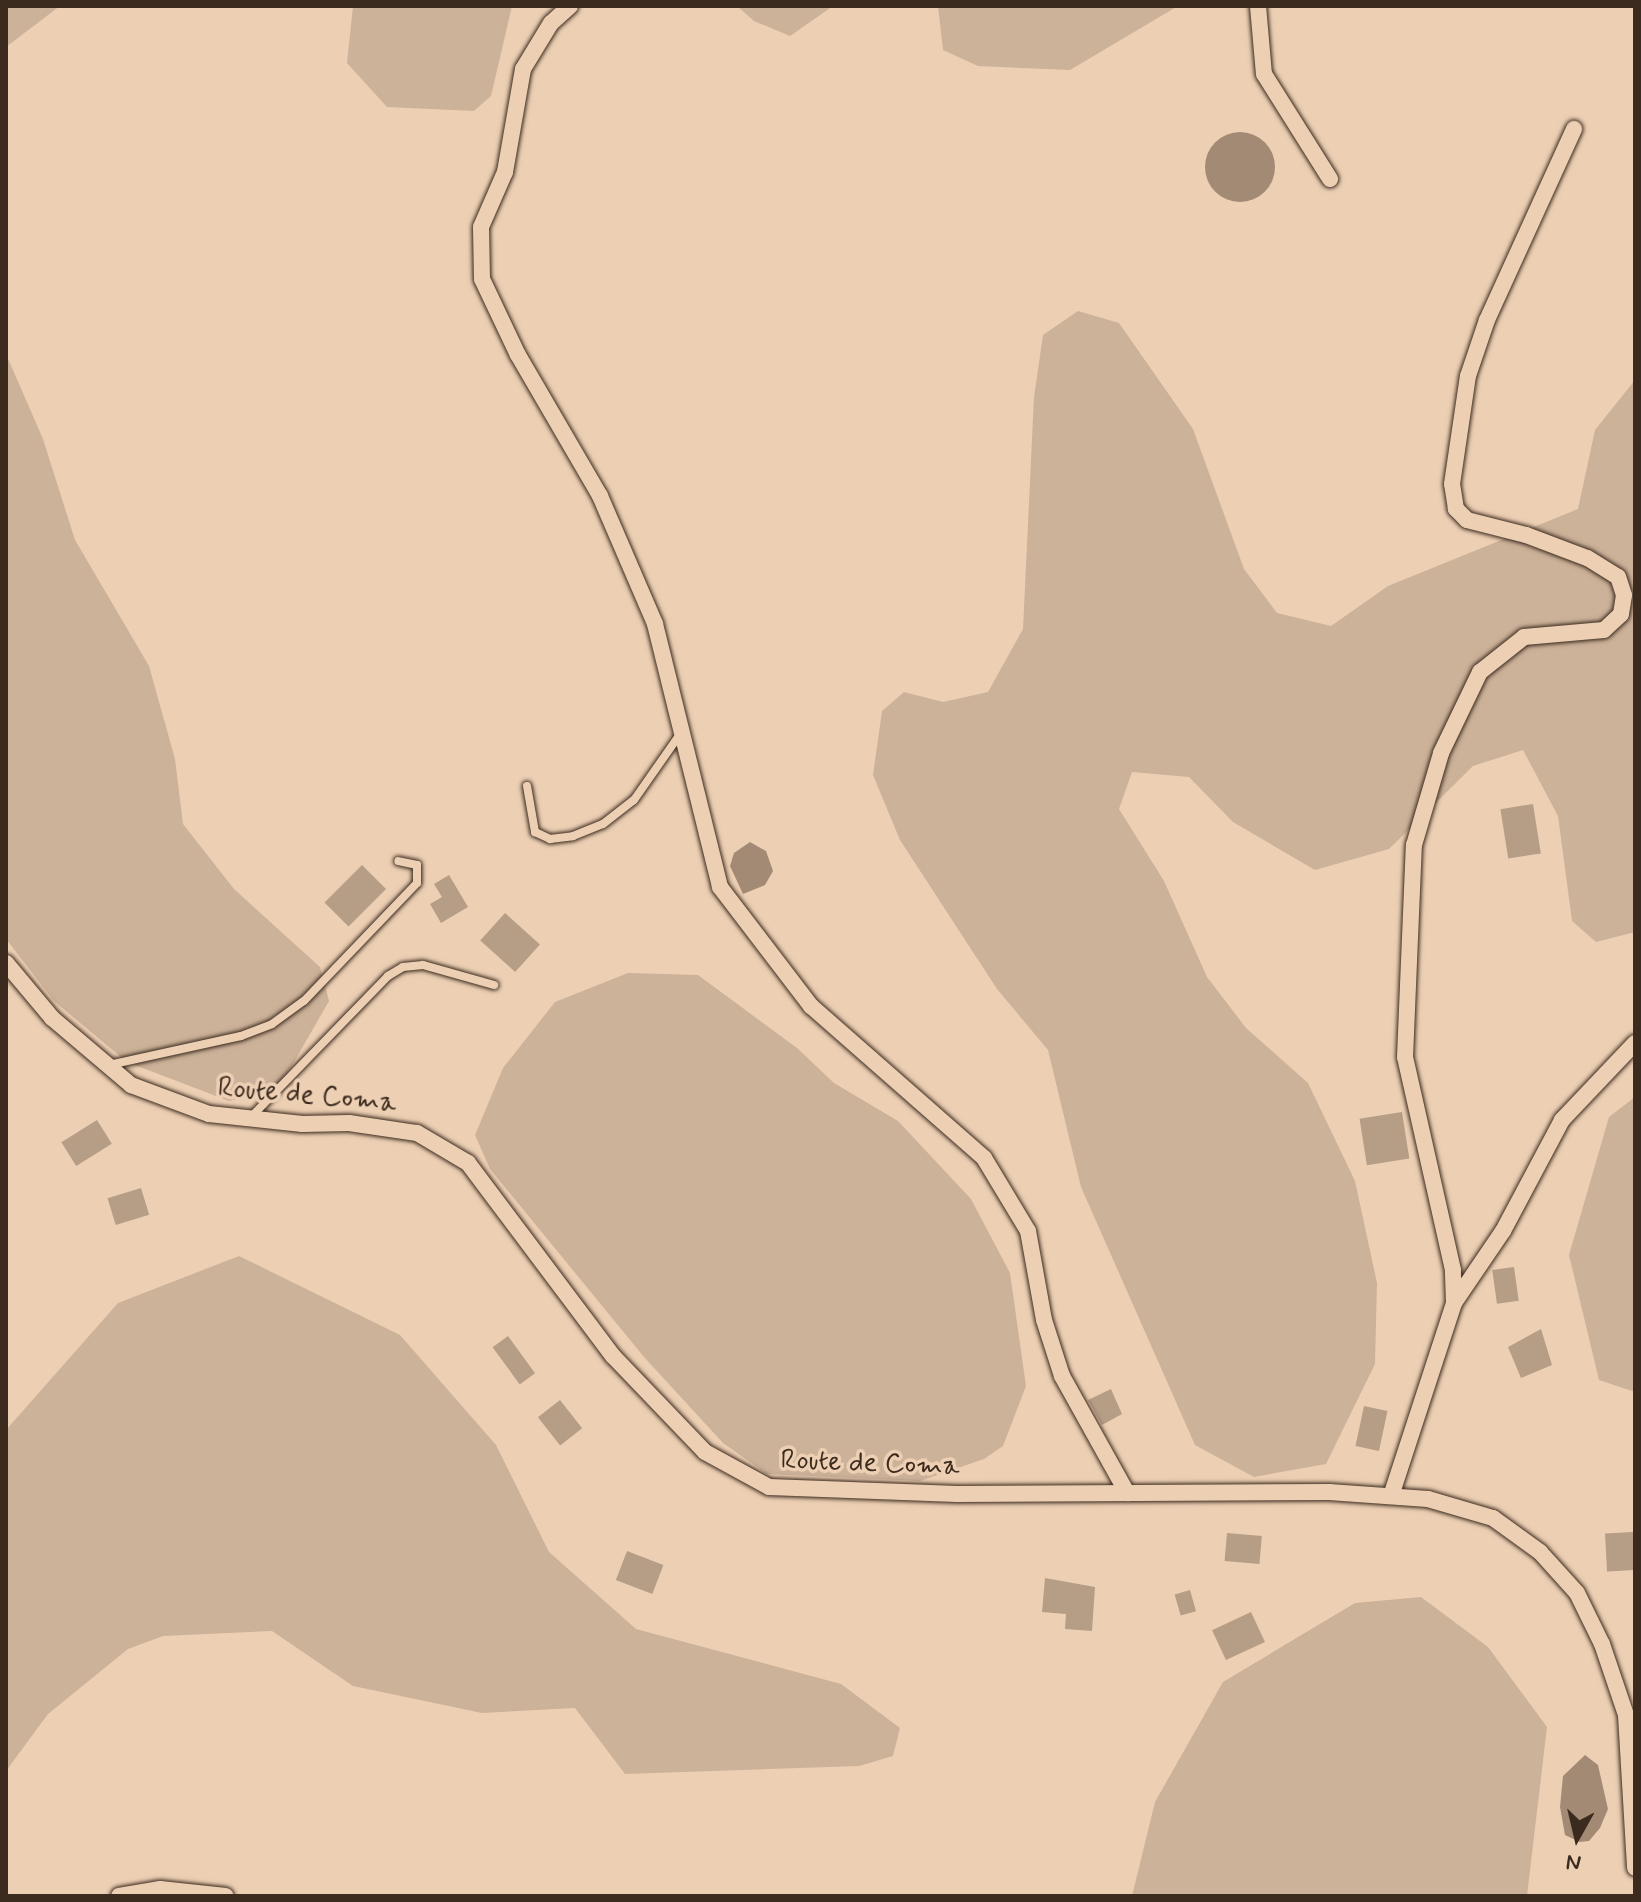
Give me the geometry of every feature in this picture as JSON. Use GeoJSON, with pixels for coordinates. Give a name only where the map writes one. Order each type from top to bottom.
{"type":"FeatureCollection","features":[{"type":"Feature","properties":{"kind":"street"},"geometry":{"type":"LineString","coordinates":[[570,6],[551,23],[523,69],[505,172],[481,227],[482,279],[518,355],[600,496],[655,624],[720,887],[811,1006],[984,1158],[1028,1231],[1044,1320],[1062,1376],[1127,1493]]}},
{"type":"Feature","properties":{"kind":"street"},"geometry":{"type":"LineString","coordinates":[[1258,6],[1264,74],[1330,179]]}},
{"type":"Feature","properties":{"kind":"street"},"geometry":{"type":"LineString","coordinates":[[1454,1303],[1453,1270],[1405,1057],[1414,845],[1441,753],[1480,672],[1524,637],[1604,630],[1621,614],[1624,595],[1618,577],[1587,558],[1467,520],[1456,509],[1452,484],[1468,376],[1487,320],[1574,129]]}},
{"type":"Feature","properties":{"kind":"street","name":"Route de Coma"},"geometry":{"type":"LineString","coordinates":[[6,963],[52,1018],[131,1085],[209,1114],[349,1123],[417,1133],[468,1163],[613,1356],[705,1452],[769,1487],[799,1492],[1391,1496],[1428,1499],[1493,1518],[1540,1552],[1577,1593],[1602,1644],[1626,1715],[1635,1868]]}},
{"type":"Feature","properties":{"kind":"street"},"geometry":{"type":"LineString","coordinates":[[1391,1496],[1454,1303],[1503,1231],[1562,1120],[1635,1043]]}},
{"type":"Feature","properties":{"kind":"street"},"geometry":{"type":"LineString","coordinates":[[119,1896],[160,1889],[226,1896]]}},
{"type":"Feature","properties":{"kind":"lane"},"geometry":{"type":"LineString","coordinates":[[527,786],[535,832],[550,839],[573,836],[603,824],[634,800],[681,732]]}},
{"type":"Feature","properties":{"kind":"lane"},"geometry":{"type":"LineString","coordinates":[[108,1065],[241,1036],[283,1017],[304,1001],[417,883],[417,865],[398,861]]}},
{"type":"Feature","properties":{"kind":"lane"},"geometry":{"type":"LineString","coordinates":[[250,1119],[388,976],[403,967],[423,965],[494,985]]}},
{"type":"Feature","properties":{"kind":"shaded area"},"geometry":{"type":"Polygon","coordinates":[[[6,6],[60,6],[6,47],[6,6]]]}},
{"type":"Feature","properties":{"kind":"shaded area"},"geometry":{"type":"Polygon","coordinates":[[[353,6],[512,6],[491,96],[474,111],[387,107],[347,63],[353,6]]]}},
{"type":"Feature","properties":{"kind":"shaded area"},"geometry":{"type":"Polygon","coordinates":[[[737,6],[833,6],[790,36],[754,21],[737,6]]]}},
{"type":"Feature","properties":{"kind":"shaded area"},"geometry":{"type":"Polygon","coordinates":[[[938,6],[1178,6],[1070,70],[978,66],[943,50],[938,6]]]}},
{"type":"Feature","properties":{"kind":"shaded area"},"geometry":{"type":"Polygon","coordinates":[[[1233,132],[1247,132],[1269,147],[1275,167],[1273,180],[1265,192],[1247,202],[1233,202],[1211,187],[1205,174],[1205,160],[1220,138],[1233,132]]]}},
{"type":"Feature","properties":{"kind":"shaded area"},"geometry":{"type":"Polygon","coordinates":[[[1078,311],[1119,323],[1193,429],[1244,569],[1277,613],[1331,626],[1388,586],[1578,509],[1595,430],[1635,380],[1635,932],[1596,942],[1572,921],[1558,816],[1523,750],[1473,766],[1389,849],[1315,870],[1233,822],[1189,777],[1132,772],[1119,809],[1164,881],[1207,977],[1246,1028],[1308,1083],[1355,1181],[1377,1283],[1375,1364],[1326,1464],[1254,1477],[1195,1445],[1081,1187],[1048,1050],[997,989],[900,840],[873,775],[882,711],[904,692],[943,702],[988,692],[1023,629],[1034,397],[1043,335],[1078,311]]]}},
{"type":"Feature","properties":{"kind":"shaded area"},"geometry":{"type":"Polygon","coordinates":[[[6,354],[43,439],[75,540],[149,666],[175,759],[183,824],[234,889],[320,967],[329,1001],[278,1090],[229,1101],[127,1062],[54,1001],[6,939],[6,354]]]}},
{"type":"Feature","properties":{"kind":"shaded area"},"geometry":{"type":"Polygon","coordinates":[[[750,842],[766,851],[773,871],[765,885],[743,894],[730,866],[734,853],[750,842]]]}},
{"type":"Feature","properties":{"kind":"shaded area"},"geometry":{"type":"Polygon","coordinates":[[[628,973],[698,975],[797,1048],[834,1083],[898,1121],[971,1199],[1010,1273],[1026,1386],[1003,1446],[984,1459],[920,1481],[767,1474],[723,1443],[644,1357],[490,1169],[475,1135],[503,1068],[555,1002],[628,973]]]}},
{"type":"Feature","properties":{"kind":"shaded area"},"geometry":{"type":"Polygon","coordinates":[[[1635,1097],[1635,1392],[1599,1380],[1569,1255],[1609,1117],[1635,1097]]]}},
{"type":"Feature","properties":{"kind":"shaded area"},"geometry":{"type":"Polygon","coordinates":[[[239,1256],[400,1335],[496,1445],[549,1552],[636,1629],[841,1684],[900,1728],[893,1756],[859,1766],[625,1774],[575,1708],[482,1713],[353,1686],[272,1631],[163,1636],[128,1649],[48,1714],[6,1771],[6,1430],[118,1303],[239,1256]]]}},
{"type":"Feature","properties":{"kind":"shaded area"},"geometry":{"type":"Polygon","coordinates":[[[1421,1597],[1488,1647],[1547,1727],[1527,1896],[1132,1896],[1155,1802],[1223,1682],[1355,1603],[1421,1597]]]}},
{"type":"Feature","properties":{"kind":"shaded area"},"geometry":{"type":"Polygon","coordinates":[[[1585,1755],[1598,1765],[1608,1809],[1600,1828],[1589,1841],[1580,1842],[1565,1835],[1560,1807],[1563,1776],[1585,1755]]]}},
{"type":"Feature","properties":{"kind":"building"},"geometry":{"type":"Polygon","coordinates":[[[1533,804],[1541,853],[1508,859],[1500,809],[1533,804]]]}},
{"type":"Feature","properties":{"kind":"building"},"geometry":{"type":"Polygon","coordinates":[[[362,865],[386,889],[349,927],[325,902],[362,865]]]}},
{"type":"Feature","properties":{"kind":"building"},"geometry":{"type":"Polygon","coordinates":[[[449,875],[468,907],[441,923],[430,904],[442,897],[434,884],[449,875]]]}},
{"type":"Feature","properties":{"kind":"building"},"geometry":{"type":"Polygon","coordinates":[[[505,913],[540,944],[515,972],[480,940],[505,913]]]}},
{"type":"Feature","properties":{"kind":"building"},"geometry":{"type":"Polygon","coordinates":[[[1402,1112],[1409,1158],[1367,1165],[1360,1119],[1402,1112]]]}},
{"type":"Feature","properties":{"kind":"building"},"geometry":{"type":"Polygon","coordinates":[[[97,1120],[112,1144],[76,1166],[61,1142],[97,1120]]]}},
{"type":"Feature","properties":{"kind":"building"},"geometry":{"type":"Polygon","coordinates":[[[141,1188],[149,1215],[116,1225],[108,1198],[141,1188]]]}},
{"type":"Feature","properties":{"kind":"building"},"geometry":{"type":"Polygon","coordinates":[[[1514,1267],[1519,1301],[1497,1304],[1492,1270],[1514,1267]]]}},
{"type":"Feature","properties":{"kind":"building"},"geometry":{"type":"Polygon","coordinates":[[[1541,1329],[1552,1365],[1521,1378],[1508,1347],[1541,1329]]]}},
{"type":"Feature","properties":{"kind":"building"},"geometry":{"type":"Polygon","coordinates":[[[508,1336],[535,1373],[520,1384],[493,1347],[508,1336]]]}},
{"type":"Feature","properties":{"kind":"building"},"geometry":{"type":"Polygon","coordinates":[[[1111,1389],[1122,1414],[1102,1425],[1088,1400],[1111,1389]]]}},
{"type":"Feature","properties":{"kind":"building"},"geometry":{"type":"Polygon","coordinates":[[[560,1400],[582,1428],[560,1446],[538,1417],[560,1400]]]}},
{"type":"Feature","properties":{"kind":"building"},"geometry":{"type":"Polygon","coordinates":[[[1364,1406],[1387,1411],[1379,1451],[1355,1446],[1364,1406]]]}},
{"type":"Feature","properties":{"kind":"building"},"geometry":{"type":"Polygon","coordinates":[[[1633,1532],[1635,1570],[1607,1571],[1605,1533],[1633,1532]]]}},
{"type":"Feature","properties":{"kind":"building"},"geometry":{"type":"Polygon","coordinates":[[[1227,1533],[1262,1536],[1259,1564],[1225,1561],[1227,1533]]]}},
{"type":"Feature","properties":{"kind":"building"},"geometry":{"type":"Polygon","coordinates":[[[627,1551],[663,1565],[652,1594],[616,1580],[627,1551]]]}},
{"type":"Feature","properties":{"kind":"building"},"geometry":{"type":"Polygon","coordinates":[[[1045,1578],[1095,1587],[1092,1631],[1065,1629],[1066,1614],[1042,1612],[1045,1578]]]}},
{"type":"Feature","properties":{"kind":"building"},"geometry":{"type":"Polygon","coordinates":[[[1190,1590],[1196,1611],[1181,1616],[1175,1594],[1190,1590]]]}},
{"type":"Feature","properties":{"kind":"building"},"geometry":{"type":"Polygon","coordinates":[[[1251,1612],[1265,1642],[1226,1660],[1212,1630],[1251,1612]]]}}]}
